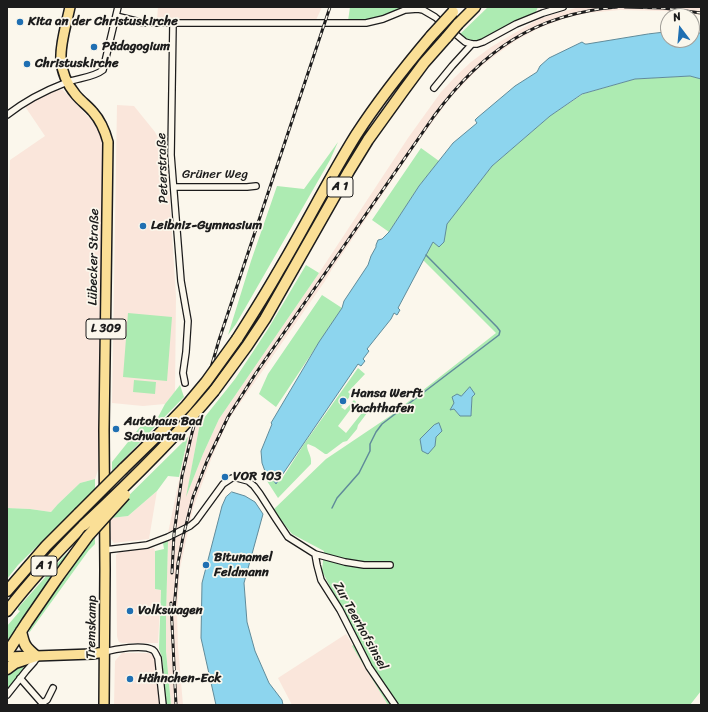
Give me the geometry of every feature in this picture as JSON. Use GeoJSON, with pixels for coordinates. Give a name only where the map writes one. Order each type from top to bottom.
{"type":"FeatureCollection","features":[{"type":"Feature","properties":{"kind":"highway","name":"A 1"},"geometry":{"type":"LineString","coordinates":[[7,611],[23,590],[53,557],[84,525],[130,482],[196,413],[214,391],[265,319],[368,140],[424,63],[475,7]]}},
{"type":"Feature","properties":{"kind":"highway","name":"A 1"},"geometry":{"type":"LineString","coordinates":[[7,591],[46,546],[160,433],[186,406],[206,382],[236,339],[279,272],[327,183],[356,135],[411,60],[455,10]]}},
{"type":"Feature","properties":{"kind":"highway"},"geometry":{"type":"LineString","coordinates":[[7,653],[58,577],[88,536],[124,495],[130,482]]}},
{"type":"Feature","properties":{"kind":"highway"},"geometry":{"type":"LineString","coordinates":[[21,630],[24,644],[37,656]]}},
{"type":"Feature","properties":{"kind":"highway"},"geometry":{"type":"LineString","coordinates":[[7,669],[14,663],[37,656]]}},
{"type":"Feature","properties":{"kind":"main road","name":"L 309"},"geometry":{"type":"LineString","coordinates":[[67,82],[60,62],[60,53],[70,7]]}},
{"type":"Feature","properties":{"kind":"main road","name":"Lübecker Straße"},"geometry":{"type":"LineString","coordinates":[[67,82],[75,94],[98,119],[104,129],[108,142],[104,437],[105,550]]}},
{"type":"Feature","properties":{"kind":"main road","name":"Tremskamp"},"geometry":{"type":"LineString","coordinates":[[104,705],[105,550]]}},
{"type":"Feature","properties":{"kind":"main road"},"geometry":{"type":"LineString","coordinates":[[7,657],[92,654],[104,652]]}},
{"type":"Feature","properties":{"kind":"street"},"geometry":{"type":"LineString","coordinates":[[7,115],[21,104],[51,88],[67,82],[99,74],[103,70],[118,7]]}},
{"type":"Feature","properties":{"kind":"street"},"geometry":{"type":"LineString","coordinates":[[116,16],[144,23],[366,23],[383,19],[405,10],[418,9],[423,10],[435,17],[465,42],[477,44],[516,24],[563,7]]}},
{"type":"Feature","properties":{"kind":"street","name":"Peterstraße"},"geometry":{"type":"LineString","coordinates":[[173,23],[171,155],[181,281],[188,321],[183,373],[185,383]]}},
{"type":"Feature","properties":{"kind":"street"},"geometry":{"type":"LineString","coordinates":[[434,88],[472,44]]}},
{"type":"Feature","properties":{"kind":"street","name":"Grüner Weg"},"geometry":{"type":"LineString","coordinates":[[174,186],[247,188],[256,186]]}},
{"type":"Feature","properties":{"kind":"street","name":"Zur Teerhofsinsel"},"geometry":{"type":"LineString","coordinates":[[105,550],[147,545],[190,526],[196,521],[223,484],[232,478],[237,478],[248,481],[254,486],[288,537],[315,554],[345,562],[364,565],[390,565]]}},
{"type":"Feature","properties":{"kind":"street","name":"Zur Teerhofsinsel"},"geometry":{"type":"LineString","coordinates":[[315,554],[316,565],[321,580],[340,610],[369,667],[395,705]]}},
{"type":"Feature","properties":{"kind":"street"},"geometry":{"type":"LineString","coordinates":[[104,652],[122,648],[151,649],[155,652],[158,658],[163,705]]}},
{"type":"Feature","properties":{"kind":"street"},"geometry":{"type":"LineString","coordinates":[[7,695],[34,662],[37,656]]}},
{"type":"Feature","properties":{"kind":"street"},"geometry":{"type":"LineString","coordinates":[[20,678],[41,702],[45,704],[53,688]]}},
{"type":"Feature","properties":{"kind":"shaded area"},"geometry":{"type":"Polygon","coordinates":[[[158,7],[322,7],[316,20],[157,20],[158,7]]]}},
{"type":"Feature","properties":{"kind":"shaded area"},"geometry":{"type":"Polygon","coordinates":[[[579,7],[701,8],[701,15],[700,8],[660,8],[660,11],[620,10],[588,13],[566,18],[539,28],[515,41],[479,68],[450,98],[418,142],[325,281],[229,419],[212,457],[193,508],[180,568],[177,613],[178,647],[183,705],[171,705],[166,651],[168,533],[188,437],[200,423],[187,494],[219,419],[319,273],[408,138],[441,92],[471,62],[491,47],[544,17],[579,7]]]}},
{"type":"Feature","properties":{"kind":"shaded area"},"geometry":{"type":"Polygon","coordinates":[[[54,90],[63,90],[93,122],[105,142],[98,412],[98,470],[95,479],[80,483],[51,512],[7,508],[7,239],[10,160],[45,136],[24,105],[54,90]]]}},
{"type":"Feature","properties":{"kind":"shaded area","name":"Leibniz-Gymnasium"},"geometry":{"type":"Polygon","coordinates":[[[117,105],[134,106],[155,132],[167,155],[176,297],[175,392],[165,404],[143,406],[112,403],[117,105]]]}},
{"type":"Feature","properties":{"kind":"shaded area"},"geometry":{"type":"Polygon","coordinates":[[[157,491],[149,539],[114,543],[111,539],[111,518],[128,516],[157,491]]]}},
{"type":"Feature","properties":{"kind":"shaded area"},"geometry":{"type":"Polygon","coordinates":[[[154,548],[155,589],[161,590],[158,643],[119,642],[117,636],[116,555],[120,552],[154,548]]]}},
{"type":"Feature","properties":{"kind":"shaded area"},"geometry":{"type":"Polygon","coordinates":[[[346,634],[388,705],[292,705],[278,678],[346,634]]]}},
{"type":"Feature","properties":{"kind":"shaded area"},"geometry":{"type":"Polygon","coordinates":[[[122,653],[149,653],[157,659],[160,705],[114,705],[115,661],[122,653]]]}},
{"type":"Feature","properties":{"kind":"green space"},"geometry":{"type":"Polygon","coordinates":[[[350,7],[406,7],[387,15],[364,21],[348,21],[350,7]]]}},
{"type":"Feature","properties":{"kind":"green space"},"geometry":{"type":"Polygon","coordinates":[[[488,7],[538,7],[535,14],[483,40],[471,40],[460,34],[488,7]]]}},
{"type":"Feature","properties":{"kind":"green space"},"geometry":{"type":"Polygon","coordinates":[[[690,76],[701,79],[701,691],[690,705],[388,705],[352,646],[358,642],[322,571],[324,551],[292,534],[273,510],[326,459],[390,416],[496,333],[423,260],[433,242],[444,242],[446,224],[492,166],[550,116],[583,94],[635,79],[690,76]],[[470,388],[454,403],[454,409],[460,416],[471,416],[472,397],[470,388]]]}},
{"type":"Feature","properties":{"kind":"green space"},"geometry":{"type":"Polygon","coordinates":[[[338,142],[330,160],[236,324],[228,335],[251,261],[277,186],[304,189],[338,142]]]}},
{"type":"Feature","properties":{"kind":"green space"},"geometry":{"type":"Polygon","coordinates":[[[421,148],[439,161],[419,186],[389,232],[372,220],[421,148]]]}},
{"type":"Feature","properties":{"kind":"green space"},"geometry":{"type":"Polygon","coordinates":[[[306,265],[319,273],[219,419],[186,497],[200,423],[235,379],[268,329],[306,265]]]}},
{"type":"Feature","properties":{"kind":"green space"},"geometry":{"type":"Polygon","coordinates":[[[322,295],[342,308],[276,407],[259,394],[268,374],[322,295]]]}},
{"type":"Feature","properties":{"kind":"green space"},"geometry":{"type":"Polygon","coordinates":[[[128,313],[172,317],[167,381],[123,377],[128,313]]]}},
{"type":"Feature","properties":{"kind":"green space"},"geometry":{"type":"Polygon","coordinates":[[[358,368],[365,374],[348,392],[351,395],[347,400],[346,398],[343,398],[340,400],[341,403],[344,404],[341,407],[345,410],[354,400],[356,402],[338,426],[346,433],[365,409],[367,413],[347,441],[343,442],[327,454],[308,444],[307,447],[311,458],[311,464],[278,498],[267,481],[266,474],[269,474],[276,484],[283,477],[304,444],[358,368]]]}},
{"type":"Feature","properties":{"kind":"green space"},"geometry":{"type":"Polygon","coordinates":[[[134,380],[156,382],[155,394],[133,392],[134,380]]]}},
{"type":"Feature","properties":{"kind":"green space"},"geometry":{"type":"Polygon","coordinates":[[[180,385],[184,397],[112,471],[112,462],[144,422],[156,421],[165,404],[180,385]]]}},
{"type":"Feature","properties":{"kind":"green space"},"geometry":{"type":"Polygon","coordinates":[[[188,437],[179,477],[168,476],[157,491],[128,516],[111,518],[111,513],[188,437]]]}},
{"type":"Feature","properties":{"kind":"green space"},"geometry":{"type":"Polygon","coordinates":[[[95,479],[95,489],[18,565],[7,579],[7,508],[51,512],[80,483],[95,479]]]}},
{"type":"Feature","properties":{"kind":"green space"},"geometry":{"type":"Polygon","coordinates":[[[95,532],[95,544],[89,550],[29,633],[30,628],[95,532]]]}},
{"type":"Feature","properties":{"kind":"green space"},"geometry":{"type":"Polygon","coordinates":[[[168,541],[166,651],[171,705],[166,705],[162,657],[159,649],[161,590],[155,589],[155,551],[164,549],[163,543],[168,541]]]}},
{"type":"Feature","properties":{"kind":"green space"},"geometry":{"type":"Polygon","coordinates":[[[79,542],[7,647],[7,626],[20,611],[18,608],[63,557],[79,542]]]}},
{"type":"Feature","properties":{"kind":"green space"},"geometry":{"type":"Polygon","coordinates":[[[25,664],[21,673],[10,688],[7,688],[7,676],[15,666],[25,664]]]}},
{"type":"Feature","properties":{"kind":"water"},"geometry":{"type":"Polygon","coordinates":[[[660,33],[660,48],[700,48],[701,33],[701,79],[690,76],[635,79],[582,94],[550,116],[492,166],[447,224],[444,242],[439,247],[433,242],[398,308],[400,310],[397,315],[394,313],[391,319],[367,349],[369,351],[363,359],[365,361],[361,366],[358,364],[276,484],[269,474],[266,474],[262,463],[261,451],[272,424],[271,423],[319,342],[342,308],[344,301],[368,265],[378,240],[382,239],[389,232],[419,186],[453,143],[477,123],[475,120],[477,118],[515,86],[537,72],[540,66],[549,58],[582,42],[587,44],[660,33]]]}},
{"type":"Feature","properties":{"kind":"water"},"geometry":{"type":"Polygon","coordinates":[[[470,387],[475,394],[472,397],[471,416],[460,416],[454,409],[450,410],[454,403],[452,397],[457,394],[461,396],[470,387]]]}},
{"type":"Feature","properties":{"kind":"water"},"geometry":{"type":"Polygon","coordinates":[[[439,423],[442,431],[436,437],[435,446],[428,454],[422,451],[420,439],[434,425],[439,423]]]}},
{"type":"Feature","properties":{"kind":"water"},"geometry":{"type":"Polygon","coordinates":[[[232,492],[245,496],[255,502],[263,514],[244,583],[247,622],[255,651],[269,683],[282,700],[283,705],[216,705],[201,638],[202,583],[222,506],[226,497],[232,492]]]}},
{"type":"Feature","properties":{"kind":"waterway"},"geometry":{"type":"LineString","coordinates":[[332,508],[337,498],[359,473],[370,451],[370,444],[382,424],[499,335],[500,331],[497,327],[426,255]]}},
{"type":"Feature","properties":{"kind":"railway"},"geometry":{"type":"LineString","coordinates":[[172,573],[174,534],[182,476],[192,433],[219,340],[330,7]]}},
{"type":"Feature","properties":{"kind":"railway"},"geometry":{"type":"LineString","coordinates":[[174,610],[178,563],[193,497],[207,461],[228,417],[256,373],[434,116],[452,93],[471,73],[491,55],[513,40],[536,27],[561,18],[588,11],[617,7]]}},
{"type":"Feature","properties":{"kind":"railway"},"geometry":{"type":"LineString","coordinates":[[625,7],[663,8],[701,13]]}},
{"type":"Feature","properties":{"kind":"railway"},"geometry":{"type":"LineString","coordinates":[[171,603],[176,705]]}},
{"type":"Feature","properties":{"kind":"place","name":"Kita an der Christuskirche"},"geometry":{"type":"Point","coordinates":[20,22]}},
{"type":"Feature","properties":{"kind":"place","name":"Pädagogium"},"geometry":{"type":"Point","coordinates":[94,47]}},
{"type":"Feature","properties":{"kind":"place","name":"Christuskirche"},"geometry":{"type":"Point","coordinates":[27,64]}},
{"type":"Feature","properties":{"kind":"place","name":"Leibniz-Gymnasium"},"geometry":{"type":"Point","coordinates":[143,226]}},
{"type":"Feature","properties":{"kind":"place","name":"Hansa Werft Yachthafen"},"geometry":{"type":"Point","coordinates":[343,401]}},
{"type":"Feature","properties":{"kind":"place","name":"Autohaus Bad Schwartau"},"geometry":{"type":"Point","coordinates":[116,429]}},
{"type":"Feature","properties":{"kind":"place","name":"VOR 103"},"geometry":{"type":"Point","coordinates":[225,477]}},
{"type":"Feature","properties":{"kind":"place","name":"Bitunamel Feldmann"},"geometry":{"type":"Point","coordinates":[206,565]}},
{"type":"Feature","properties":{"kind":"place","name":"Volkswagen"},"geometry":{"type":"Point","coordinates":[130,611]}},
{"type":"Feature","properties":{"kind":"place","name":"Hähnchen-Eck"},"geometry":{"type":"Point","coordinates":[130,679]}}]}
